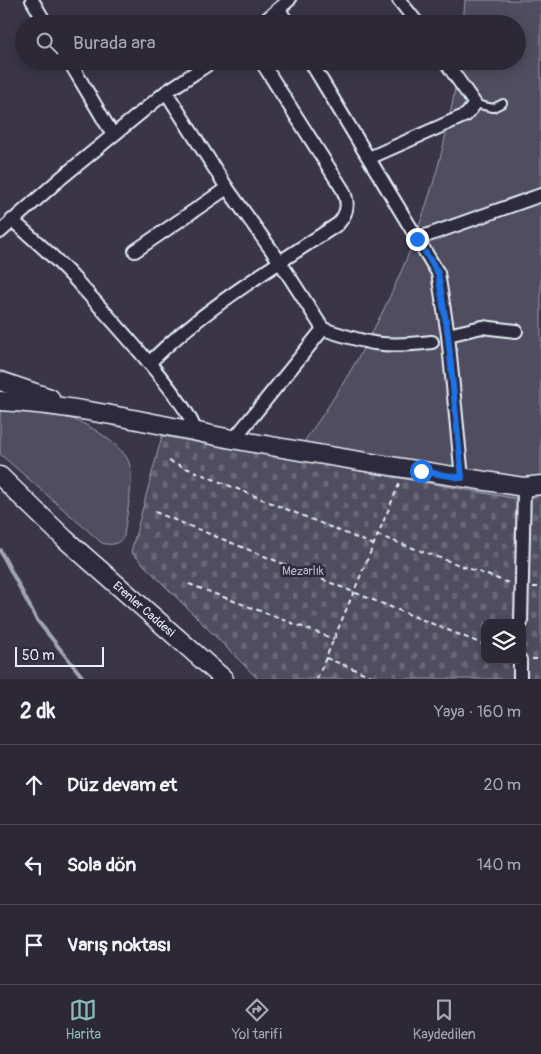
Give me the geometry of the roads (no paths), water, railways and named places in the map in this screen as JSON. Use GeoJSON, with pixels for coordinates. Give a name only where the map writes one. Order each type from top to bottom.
{"type":"FeatureCollection","features":[{"type":"Feature","properties":{"kind":"street"},"geometry":{"type":"LineString","coordinates":[[32,0],[41,15]]}},
{"type":"Feature","properties":{"kind":"street"},"geometry":{"type":"LineString","coordinates":[[271,15],[289,0]]}},
{"type":"Feature","properties":{"kind":"street"},"geometry":{"type":"LineString","coordinates":[[399,0],[411,15]]}},
{"type":"Feature","properties":{"kind":"street"},"geometry":{"type":"LineString","coordinates":[[279,9],[283,15]]}},
{"type":"Feature","properties":{"kind":"street"},"geometry":{"type":"LineString","coordinates":[[74,70],[113,135]]}},
{"type":"Feature","properties":{"kind":"street"},"geometry":{"type":"LineString","coordinates":[[195,432],[192,418],[148,363],[80,285],[4,226],[166,92],[199,70]]}},
{"type":"Feature","properties":{"kind":"street"},"geometry":{"type":"LineString","coordinates":[[148,363],[176,336],[280,262],[338,224],[345,214],[347,201],[343,190],[267,70]]}},
{"type":"Feature","properties":{"kind":"street"},"geometry":{"type":"LineString","coordinates":[[315,70],[438,273],[448,335],[462,478]]}},
{"type":"Feature","properties":{"kind":"street"},"geometry":{"type":"LineString","coordinates":[[368,158],[466,115],[475,104],[451,70]]}},
{"type":"Feature","properties":{"kind":"street"},"geometry":{"type":"LineString","coordinates":[[166,92],[227,188],[280,262],[323,330],[358,342],[383,346],[432,342]]}},
{"type":"Feature","properties":{"kind":"street"},"geometry":{"type":"LineString","coordinates":[[135,251],[227,188]]}},
{"type":"Feature","properties":{"kind":"street"},"geometry":{"type":"LineString","coordinates":[[417,239],[541,195]]}},
{"type":"Feature","properties":{"kind":"street"},"geometry":{"type":"LineString","coordinates":[[448,335],[482,327],[516,331]]}},
{"type":"Feature","properties":{"kind":"street"},"geometry":{"type":"LineString","coordinates":[[234,439],[323,330]]}},
{"type":"Feature","properties":{"kind":"street"},"geometry":{"type":"LineString","coordinates":[[0,381],[93,412]]}},
{"type":"Feature","properties":{"kind":"street"},"geometry":{"type":"LineString","coordinates":[[0,401],[32,403],[93,412],[234,439],[462,478],[533,486],[522,587],[521,619]]}},
{"type":"Feature","properties":{"kind":"street","name":"Erenler Caddesi"},"geometry":{"type":"LineString","coordinates":[[0,476],[65,538],[224,679]]}},
{"type":"Feature","properties":{"kind":"street","name":"Erenler Caddesi"},"geometry":{"type":"LineString","coordinates":[[0,492],[65,538]]}},
{"type":"Feature","properties":{"kind":"street"},"geometry":{"type":"LineString","coordinates":[[520,664],[520,679]]}},
{"type":"Feature","properties":{"kind":"lane"},"geometry":{"type":"LineString","coordinates":[[475,104],[493,108],[503,103]]}},
{"type":"Feature","properties":{"kind":"waterway"},"geometry":{"type":"LineString","coordinates":[[0,550],[37,620],[84,679]]}},
{"type":"Feature","properties":{"kind":"park label","name":"Mezarlık"},"geometry":{"type":"Point","coordinates":[303,571]}}]}
